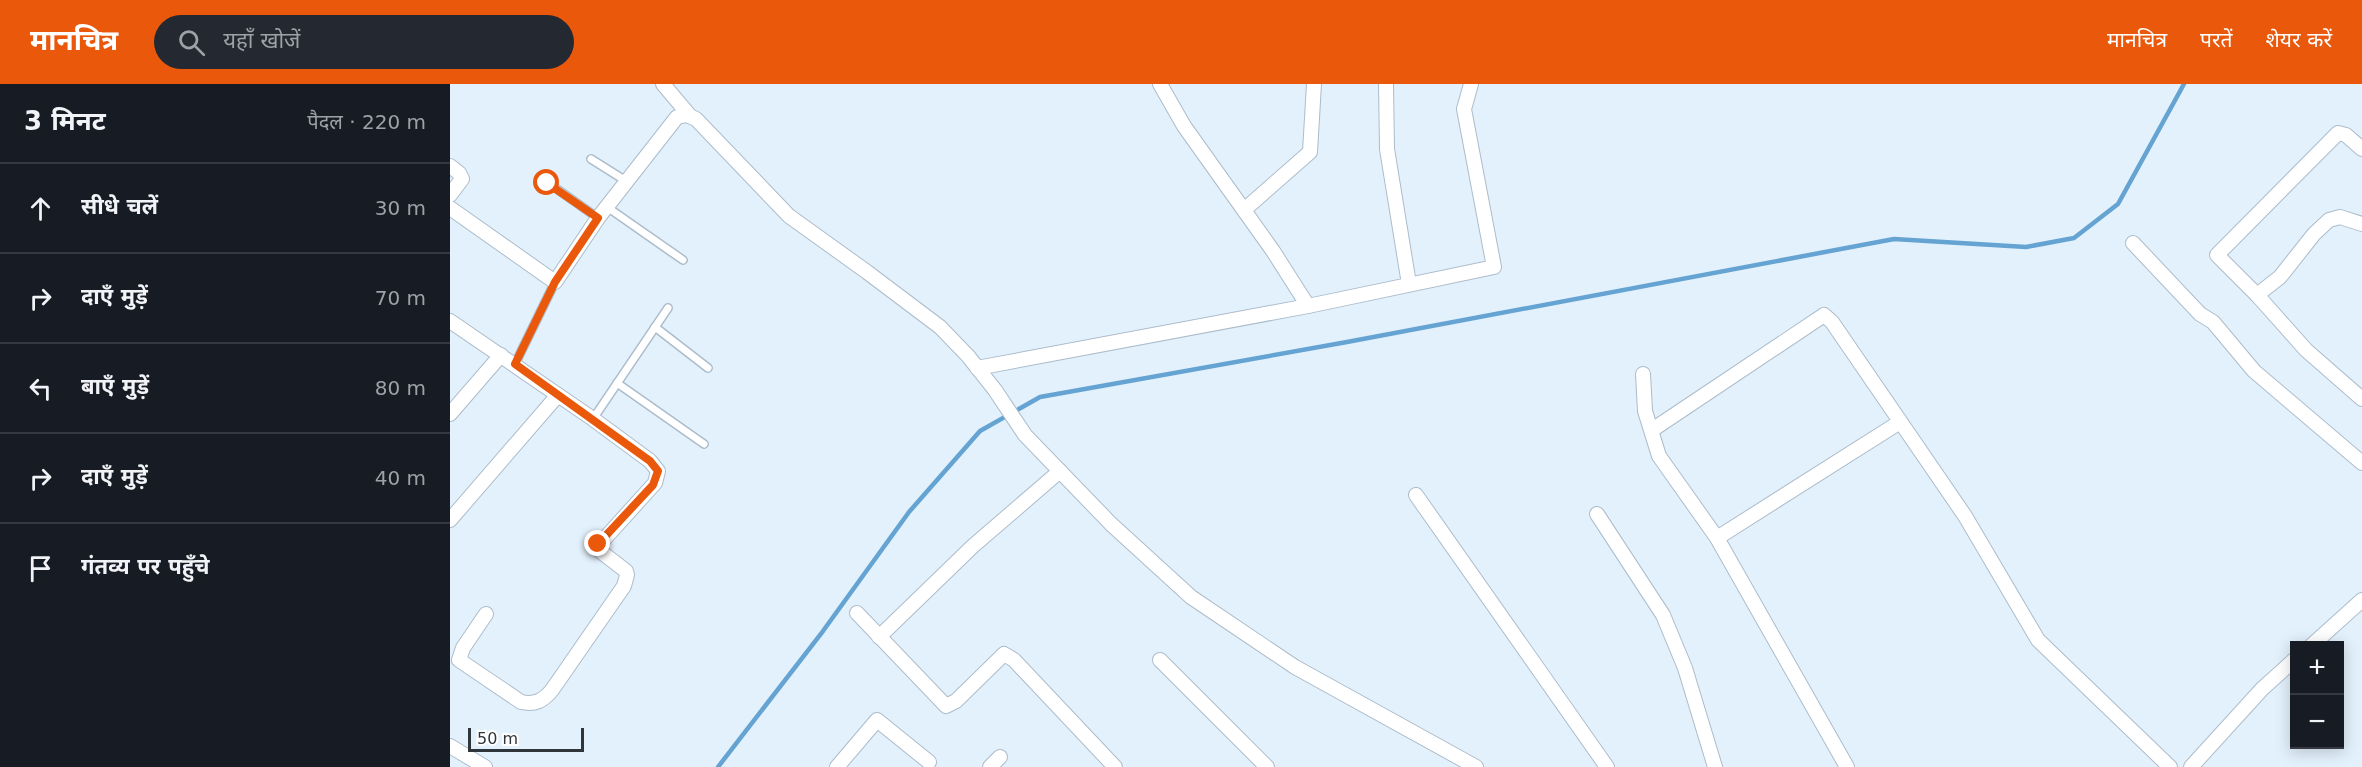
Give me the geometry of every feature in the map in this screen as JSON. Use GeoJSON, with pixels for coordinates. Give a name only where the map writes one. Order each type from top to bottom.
{"type":"FeatureCollection","features":[{"type":"Feature","properties":{"kind":"street"},"geometry":{"type":"LineString","coordinates":[[663,84],[690,116],[696,119],[789,216],[940,327],[995,390],[1025,435],[1110,524],[1191,597],[1295,667],[1476,767]]}},
{"type":"Feature","properties":{"kind":"street"},"geometry":{"type":"LineString","coordinates":[[1160,84],[1184,126],[1273,251],[1308,306]]}},
{"type":"Feature","properties":{"kind":"street"},"geometry":{"type":"LineString","coordinates":[[1244,210],[1310,152],[1314,84]]}},
{"type":"Feature","properties":{"kind":"street"},"geometry":{"type":"LineString","coordinates":[[1386,84],[1387,149],[1409,285]]}},
{"type":"Feature","properties":{"kind":"street"},"geometry":{"type":"LineString","coordinates":[[977,368],[1308,306],[1494,267],[1464,109],[1471,84]]}},
{"type":"Feature","properties":{"kind":"street"},"geometry":{"type":"LineString","coordinates":[[450,208],[555,282],[602,212],[677,117],[690,116]]}},
{"type":"Feature","properties":{"kind":"street"},"geometry":{"type":"LineString","coordinates":[[2362,149],[2343,133],[2338,133],[2218,253],[2218,257],[2257,295],[2306,350],[2362,399]]}},
{"type":"Feature","properties":{"kind":"street"},"geometry":{"type":"LineString","coordinates":[[450,166],[462,178],[450,195]]}},
{"type":"Feature","properties":{"kind":"street"},"geometry":{"type":"LineString","coordinates":[[2257,295],[2280,277],[2314,234],[2329,220],[2340,217],[2362,224]]}},
{"type":"Feature","properties":{"kind":"street"},"geometry":{"type":"LineString","coordinates":[[2133,243],[2200,314],[2213,322],[2254,370],[2362,463]]}},
{"type":"Feature","properties":{"kind":"street"},"geometry":{"type":"LineString","coordinates":[[1652,430],[1824,315],[1832,322],[1965,516],[2038,640],[2170,767]]}},
{"type":"Feature","properties":{"kind":"street"},"geometry":{"type":"LineString","coordinates":[[450,321],[593,419],[650,461],[658,471],[653,485],[600,540],[598,546],[600,551],[626,570],[624,586],[552,690],[543,699],[533,704],[517,700],[459,660],[463,648],[486,614]]}},
{"type":"Feature","properties":{"kind":"street"},"geometry":{"type":"LineString","coordinates":[[450,414],[501,355]]}},
{"type":"Feature","properties":{"kind":"street"},"geometry":{"type":"LineString","coordinates":[[1643,374],[1645,411],[1659,456],[1717,538],[1847,767]]}},
{"type":"Feature","properties":{"kind":"street"},"geometry":{"type":"LineString","coordinates":[[452,515],[558,395]]}},
{"type":"Feature","properties":{"kind":"street"},"geometry":{"type":"LineString","coordinates":[[1717,538],[1900,422]]}},
{"type":"Feature","properties":{"kind":"street"},"geometry":{"type":"LineString","coordinates":[[879,637],[973,546],[1060,471]]}},
{"type":"Feature","properties":{"kind":"street"},"geometry":{"type":"LineString","coordinates":[[1416,495],[1607,767]]}},
{"type":"Feature","properties":{"kind":"street"},"geometry":{"type":"LineString","coordinates":[[1597,514],[1663,615],[1685,668],[1715,767]]}},
{"type":"Feature","properties":{"kind":"street"},"geometry":{"type":"LineString","coordinates":[[2316,641],[2362,600]]}},
{"type":"Feature","properties":{"kind":"street"},"geometry":{"type":"LineString","coordinates":[[857,613],[945,706],[956,701],[1004,654],[1014,660],[1115,767]]}},
{"type":"Feature","properties":{"kind":"street"},"geometry":{"type":"LineString","coordinates":[[1160,660],[1267,767]]}},
{"type":"Feature","properties":{"kind":"street"},"geometry":{"type":"LineString","coordinates":[[2190,767],[2262,689],[2290,664]]}},
{"type":"Feature","properties":{"kind":"street"},"geometry":{"type":"LineString","coordinates":[[838,767],[877,720],[929,762]]}},
{"type":"Feature","properties":{"kind":"street"},"geometry":{"type":"LineString","coordinates":[[450,746],[485,767]]}},
{"type":"Feature","properties":{"kind":"lane"},"geometry":{"type":"LineString","coordinates":[[591,159],[626,181]]}},
{"type":"Feature","properties":{"kind":"lane"},"geometry":{"type":"LineString","coordinates":[[547,183],[602,212],[682,260]]}},
{"type":"Feature","properties":{"kind":"lane"},"geometry":{"type":"LineString","coordinates":[[515,364],[555,282]]}},
{"type":"Feature","properties":{"kind":"lane"},"geometry":{"type":"LineString","coordinates":[[593,419],[668,308]]}},
{"type":"Feature","properties":{"kind":"lane"},"geometry":{"type":"LineString","coordinates":[[655,327],[708,368]]}},
{"type":"Feature","properties":{"kind":"lane"},"geometry":{"type":"LineString","coordinates":[[617,383],[704,444]]}},
{"type":"Feature","properties":{"kind":"waterway"},"geometry":{"type":"LineString","coordinates":[[718,767],[823,631],[909,512],[980,431],[1040,397],[1894,239],[2026,247],[2074,238],[2118,204],[2184,84]]}},
{"type":"Feature","properties":{"kind":"route"},"geometry":{"type":"LineString","coordinates":[[547,183],[598,218],[555,282],[515,364],[650,461],[658,471],[653,485],[598,544]]}}]}
